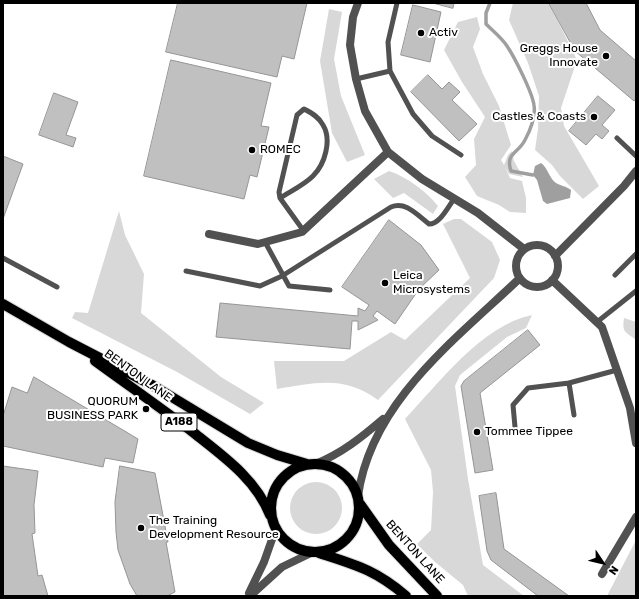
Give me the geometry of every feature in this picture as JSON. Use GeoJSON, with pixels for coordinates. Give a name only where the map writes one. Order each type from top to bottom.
{"type":"FeatureCollection","features":[{"type":"Feature","properties":{"kind":"main road","name":"BENTON LANE"},"geometry":{"type":"LineString","coordinates":[[3,304],[69,342],[152,385],[248,443],[277,455],[311,464]]}},
{"type":"Feature","properties":{"kind":"main road","name":"BENTON LANE"},"geometry":{"type":"LineString","coordinates":[[69,342],[177,420],[234,466],[259,492],[272,518]]}},
{"type":"Feature","properties":{"kind":"main road","name":"A188"},"geometry":{"type":"LineString","coordinates":[[359,500],[352,484],[344,475],[331,467],[311,464],[290,471],[281,481],[273,497],[272,518],[281,537],[293,547],[374,572],[406,596]]}},
{"type":"Feature","properties":{"kind":"main road","name":"BENTON LANE"},"geometry":{"type":"LineString","coordinates":[[359,500],[389,545],[437,596]]}},
{"type":"Feature","properties":{"kind":"main road"},"geometry":{"type":"LineString","coordinates":[[315,553],[339,545],[350,536],[358,520],[359,500]]}},
{"type":"Feature","properties":{"kind":"street"},"geometry":{"type":"LineString","coordinates":[[358,3],[353,17],[350,45],[356,79],[365,111],[388,152],[422,179],[478,213],[524,249]]}},
{"type":"Feature","properties":{"kind":"street"},"geometry":{"type":"LineString","coordinates":[[209,234],[258,244],[303,230],[388,152]]}},
{"type":"Feature","properties":{"kind":"street"},"geometry":{"type":"LineString","coordinates":[[555,256],[624,186],[636,171]]}},
{"type":"Feature","properties":{"kind":"street"},"geometry":{"type":"LineString","coordinates":[[533,246],[546,247],[555,256],[557,263],[556,273],[552,280],[546,285],[538,287],[525,283],[520,278],[516,266],[518,258],[524,249],[533,246]]}},
{"type":"Feature","properties":{"kind":"street"},"geometry":{"type":"LineString","coordinates":[[311,464],[338,454],[387,416],[426,369],[520,278]]}},
{"type":"Feature","properties":{"kind":"street"},"geometry":{"type":"LineString","coordinates":[[552,280],[602,327],[630,408],[636,441]]}},
{"type":"Feature","properties":{"kind":"street"},"geometry":{"type":"LineString","coordinates":[[359,500],[363,467],[387,416]]}},
{"type":"Feature","properties":{"kind":"street"},"geometry":{"type":"LineString","coordinates":[[602,574],[636,517]]}},
{"type":"Feature","properties":{"kind":"street"},"geometry":{"type":"LineString","coordinates":[[249,596],[264,562],[276,528]]}},
{"type":"Feature","properties":{"kind":"street"},"geometry":{"type":"LineString","coordinates":[[249,596],[282,567],[315,553]]}},
{"type":"Feature","properties":{"kind":"lane"},"geometry":{"type":"LineString","coordinates":[[397,3],[388,42],[390,71],[413,114],[432,136],[461,155]]}},
{"type":"Feature","properties":{"kind":"lane"},"geometry":{"type":"LineString","coordinates":[[356,79],[390,71]]}},
{"type":"Feature","properties":{"kind":"lane"},"geometry":{"type":"LineString","coordinates":[[280,198],[313,176],[324,163],[327,141],[324,125],[315,115],[304,109],[297,115],[278,192],[280,198],[303,230]]}},
{"type":"Feature","properties":{"kind":"lane"},"geometry":{"type":"LineString","coordinates":[[617,138],[636,156]]}},
{"type":"Feature","properties":{"kind":"lane"},"geometry":{"type":"LineString","coordinates":[[186,272],[260,286],[282,276],[391,207],[398,204],[405,206],[429,224],[433,224],[439,219],[454,199]]}},
{"type":"Feature","properties":{"kind":"lane"},"geometry":{"type":"LineString","coordinates":[[265,242],[282,276],[289,286],[330,290]]}},
{"type":"Feature","properties":{"kind":"lane"},"geometry":{"type":"LineString","coordinates":[[615,275],[636,254]]}},
{"type":"Feature","properties":{"kind":"lane"},"geometry":{"type":"LineString","coordinates":[[3,258],[57,287]]}},
{"type":"Feature","properties":{"kind":"lane"},"geometry":{"type":"LineString","coordinates":[[597,322],[636,293]]}},
{"type":"Feature","properties":{"kind":"lane"},"geometry":{"type":"LineString","coordinates":[[516,427],[514,405],[528,388],[569,383],[617,370]]}},
{"type":"Feature","properties":{"kind":"lane"},"geometry":{"type":"LineString","coordinates":[[569,383],[574,415]]}},
{"type":"Feature","properties":{"kind":"shaded area"},"geometry":{"type":"Polygon","coordinates":[[[513,3],[549,3],[577,60],[561,108],[564,126],[599,186],[583,199],[560,176],[552,165],[535,150],[538,129],[539,96],[528,63],[509,20],[513,3]]]}},
{"type":"Feature","properties":{"kind":"shaded area"},"geometry":{"type":"Polygon","coordinates":[[[329,9],[342,12],[334,59],[341,96],[365,155],[347,162],[332,133],[320,61],[329,9]]]}},
{"type":"Feature","properties":{"kind":"shaded area"},"geometry":{"type":"Polygon","coordinates":[[[477,17],[480,29],[473,47],[483,74],[499,106],[511,145],[501,160],[504,165],[508,155],[512,151],[514,161],[523,177],[509,174],[505,167],[510,178],[522,181],[526,198],[526,213],[510,212],[499,205],[477,196],[465,177],[476,165],[474,139],[485,117],[462,82],[444,50],[458,22],[477,17]]]}},
{"type":"Feature","properties":{"kind":"shaded area"},"geometry":{"type":"Polygon","coordinates":[[[541,163],[554,181],[571,190],[570,198],[547,204],[543,201],[537,180],[533,175],[535,166],[541,163]]]}},
{"type":"Feature","properties":{"kind":"shaded area"},"geometry":{"type":"Polygon","coordinates":[[[389,171],[416,185],[428,195],[438,206],[433,214],[404,193],[393,198],[374,179],[389,171]]]}},
{"type":"Feature","properties":{"kind":"shaded area"},"geometry":{"type":"Polygon","coordinates":[[[119,211],[125,235],[144,274],[141,313],[221,377],[264,403],[250,414],[177,372],[72,318],[75,312],[88,313],[119,211]]]}},
{"type":"Feature","properties":{"kind":"shaded area"},"geometry":{"type":"Polygon","coordinates":[[[454,219],[461,219],[492,242],[500,260],[494,278],[378,400],[365,392],[341,384],[317,383],[277,389],[274,361],[344,361],[391,332],[405,340],[470,278],[443,224],[454,219]]]}},
{"type":"Feature","properties":{"kind":"shaded area"},"geometry":{"type":"Polygon","coordinates":[[[532,315],[526,328],[507,337],[460,375],[455,386],[468,479],[483,565],[524,596],[468,596],[463,585],[435,562],[417,544],[431,530],[433,492],[431,470],[405,419],[462,357],[479,343],[513,321],[532,315]]]}},
{"type":"Feature","properties":{"kind":"shaded area"},"geometry":{"type":"Polygon","coordinates":[[[624,318],[636,322],[636,340],[625,331],[623,326],[624,318]]]}},
{"type":"Feature","properties":{"kind":"shaded area"},"geometry":{"type":"Polygon","coordinates":[[[311,482],[321,482],[331,486],[338,493],[342,503],[342,513],[338,523],[331,530],[321,534],[311,534],[301,530],[294,523],[290,513],[290,503],[294,493],[301,486],[311,482]]]}},
{"type":"Feature","properties":{"kind":"shaded area"},"geometry":{"type":"Polygon","coordinates":[[[636,540],[636,596],[607,596],[636,540]]]}},
{"type":"Feature","properties":{"kind":"building"},"geometry":{"type":"Polygon","coordinates":[[[178,3],[307,3],[294,59],[282,56],[277,77],[166,52],[178,3]]]}},
{"type":"Feature","properties":{"kind":"building"},"geometry":{"type":"Polygon","coordinates":[[[433,3],[454,3],[453,8],[433,3]]]}},
{"type":"Feature","properties":{"kind":"building","name":"Greggs House Innovate"},"geometry":{"type":"Polygon","coordinates":[[[549,3],[586,3],[600,30],[636,61],[636,98],[634,101],[575,51],[549,3]]]}},
{"type":"Feature","properties":{"kind":"building","name":"Activ"},"geometry":{"type":"Polygon","coordinates":[[[413,5],[441,12],[430,62],[401,55],[413,5]]]}},
{"type":"Feature","properties":{"kind":"building"},"geometry":{"type":"Polygon","coordinates":[[[171,60],[271,83],[261,126],[269,127],[257,177],[250,175],[244,199],[144,176],[171,60]]]}},
{"type":"Feature","properties":{"kind":"building"},"geometry":{"type":"Polygon","coordinates":[[[428,75],[442,89],[449,82],[460,92],[452,100],[477,124],[459,141],[411,92],[428,75]]]}},
{"type":"Feature","properties":{"kind":"building"},"geometry":{"type":"Polygon","coordinates":[[[54,93],[78,102],[66,135],[76,138],[73,147],[39,135],[54,93]]]}},
{"type":"Feature","properties":{"kind":"building","name":"Castles & Coasts"},"geometry":{"type":"Polygon","coordinates":[[[598,96],[615,110],[602,125],[609,131],[602,139],[596,134],[586,145],[569,131],[598,96]]]}},
{"type":"Feature","properties":{"kind":"building"},"geometry":{"type":"Polygon","coordinates":[[[3,156],[23,164],[3,219],[3,156]]]}},
{"type":"Feature","properties":{"kind":"building","name":"Leica Microsystems"},"geometry":{"type":"Polygon","coordinates":[[[389,220],[421,245],[439,270],[419,289],[395,324],[377,311],[373,316],[378,320],[358,330],[358,321],[352,321],[350,349],[216,337],[220,303],[358,316],[358,308],[365,311],[369,305],[342,287],[389,220]]]}},
{"type":"Feature","properties":{"kind":"building","name":"Tommee Tippee"},"geometry":{"type":"Polygon","coordinates":[[[528,330],[540,345],[480,393],[493,470],[475,473],[461,386],[464,381],[528,330]]]}},
{"type":"Feature","properties":{"kind":"building"},"geometry":{"type":"Polygon","coordinates":[[[34,377],[138,439],[133,463],[105,458],[103,467],[3,446],[3,416],[12,387],[27,393],[34,377]]]}},
{"type":"Feature","properties":{"kind":"building"},"geometry":{"type":"Polygon","coordinates":[[[3,466],[38,471],[34,505],[35,533],[32,534],[38,576],[42,575],[48,596],[3,596],[3,466]]]}},
{"type":"Feature","properties":{"kind":"building","name":"The Training Development Resource"},"geometry":{"type":"Polygon","coordinates":[[[120,466],[155,473],[168,542],[166,542],[175,592],[167,596],[137,596],[130,584],[118,550],[116,532],[115,502],[120,466]]]}},
{"type":"Feature","properties":{"kind":"building"},"geometry":{"type":"Polygon","coordinates":[[[496,493],[504,549],[569,596],[538,596],[491,560],[487,551],[479,496],[496,493]]]}},
{"type":"Feature","properties":{"kind":"waterway"},"geometry":{"type":"LineString","coordinates":[[490,3],[486,13],[486,24],[503,40],[510,51],[527,84],[534,105],[533,119],[529,132],[522,145],[511,157],[511,171],[533,175]]}},
{"type":"Feature","properties":{"kind":"place","name":"Activ"},"geometry":{"type":"Point","coordinates":[421,33]}},
{"type":"Feature","properties":{"kind":"place","name":"Greggs House Innovate"},"geometry":{"type":"Point","coordinates":[606,56]}},
{"type":"Feature","properties":{"kind":"place","name":"Castles & Coasts"},"geometry":{"type":"Point","coordinates":[594,117]}},
{"type":"Feature","properties":{"kind":"place","name":"ROMEC"},"geometry":{"type":"Point","coordinates":[252,150]}},
{"type":"Feature","properties":{"kind":"place","name":"Leica Microsystems"},"geometry":{"type":"Point","coordinates":[385,283]}},
{"type":"Feature","properties":{"kind":"place","name":"QUORUM BUSINESS PARK"},"geometry":{"type":"Point","coordinates":[146,409]}},
{"type":"Feature","properties":{"kind":"place","name":"Tommee Tippee"},"geometry":{"type":"Point","coordinates":[477,432]}},
{"type":"Feature","properties":{"kind":"place","name":"The Training Development Resource"},"geometry":{"type":"Point","coordinates":[141,528]}}]}
